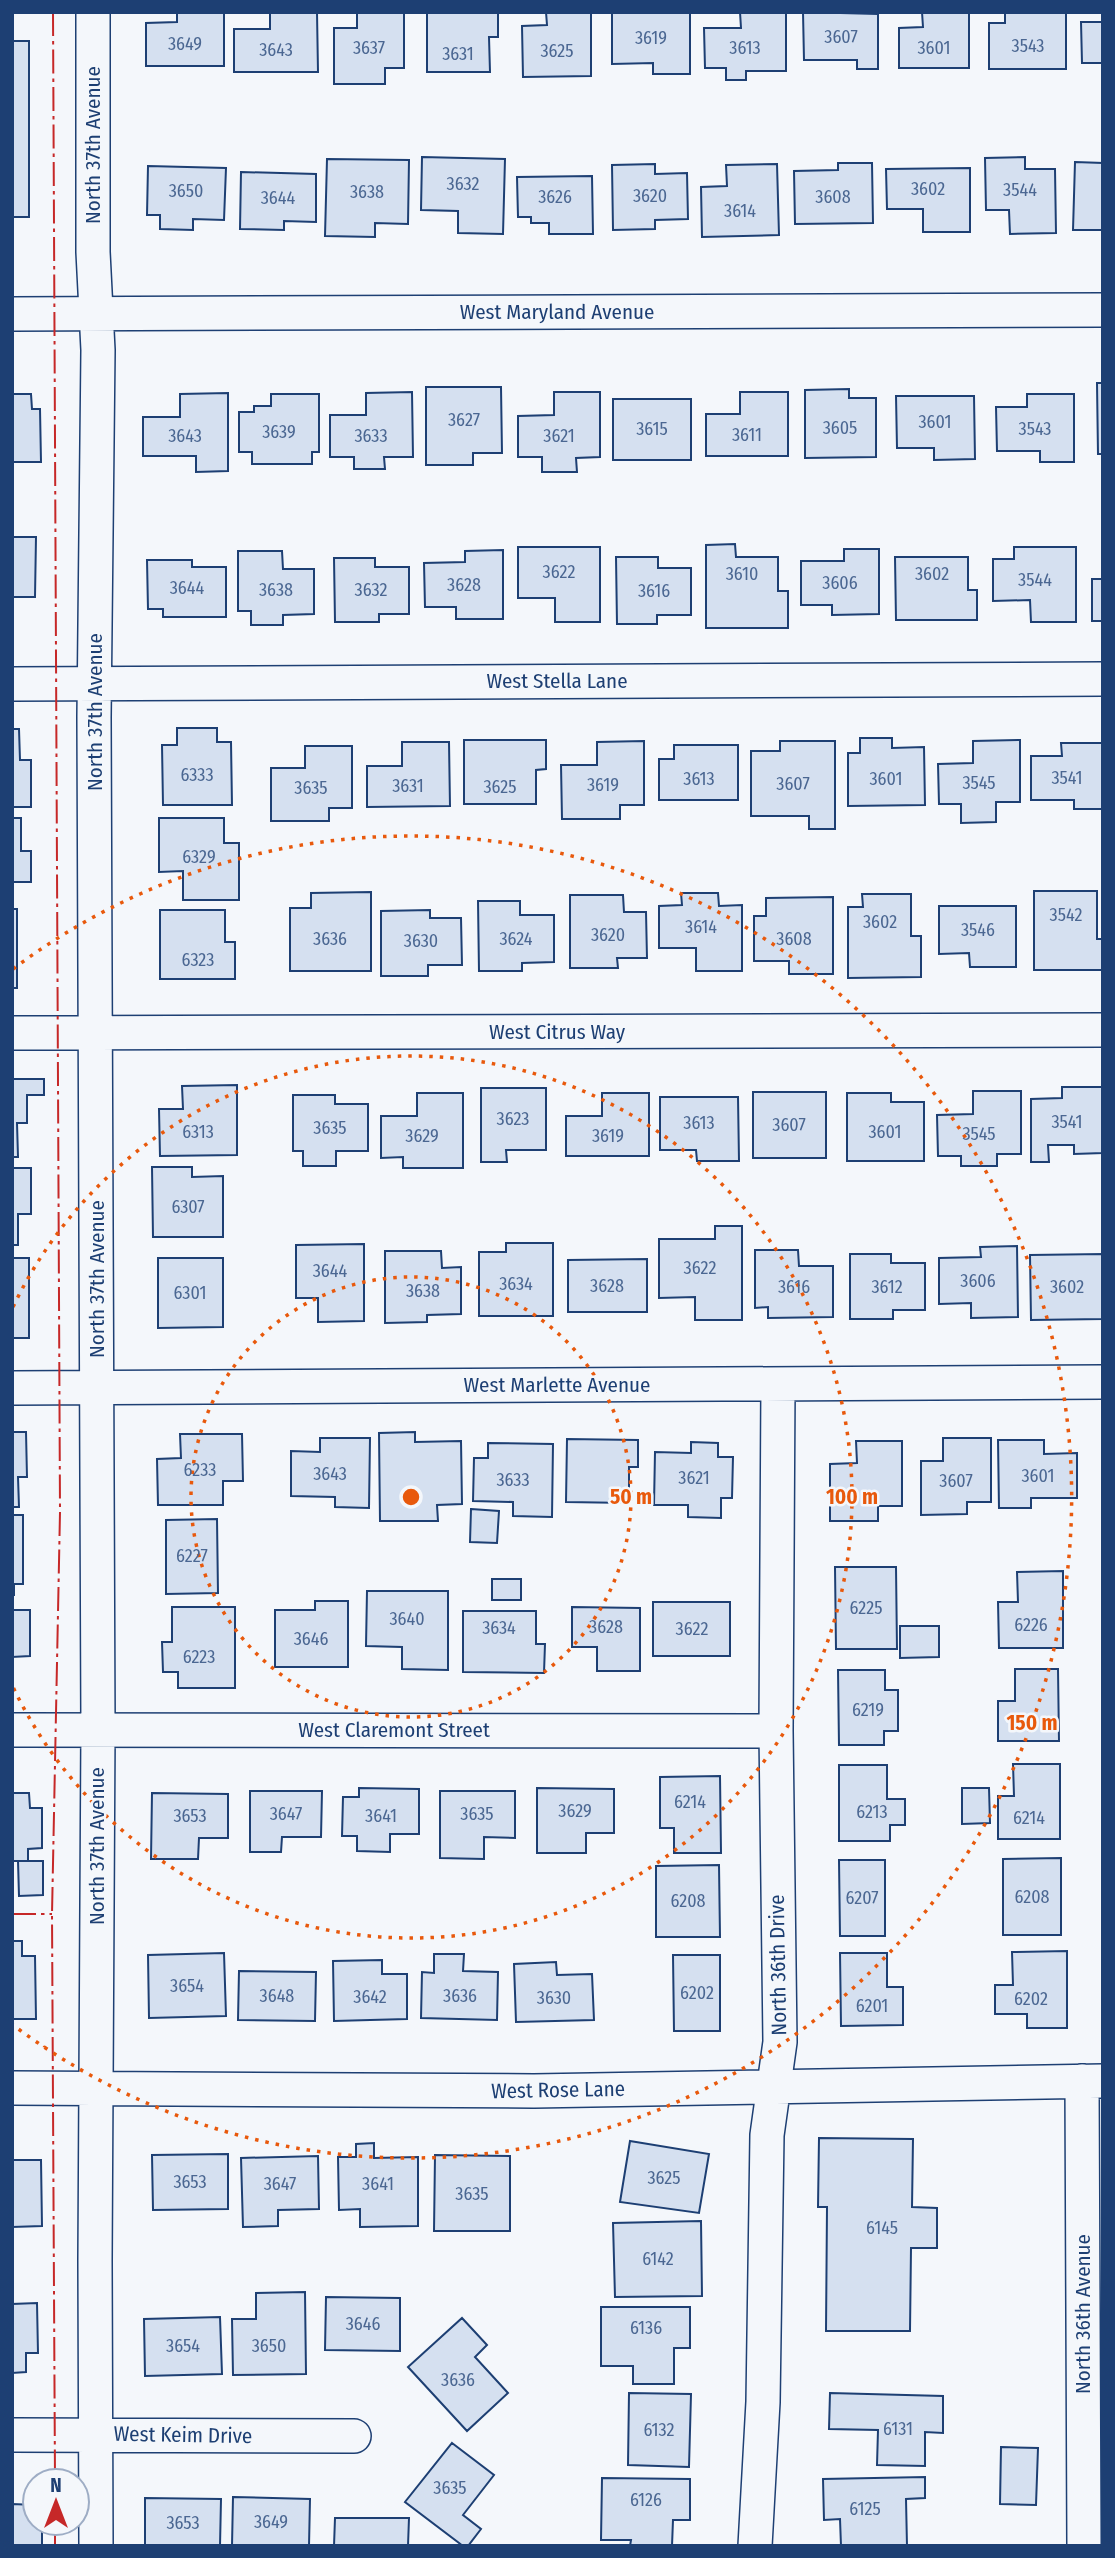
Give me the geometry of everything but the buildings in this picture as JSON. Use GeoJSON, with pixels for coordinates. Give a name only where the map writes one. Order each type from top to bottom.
{"type":"FeatureCollection","features":[{"type":"Feature","properties":{"kind":"street","name":"North 37th Avenue"},"geometry":{"type":"LineString","coordinates":[[93,12],[93,252],[98,350],[94,683],[98,1729],[96,2546]]}},
{"type":"Feature","properties":{"kind":"street","name":"West Maryland Avenue"},"geometry":{"type":"LineString","coordinates":[[12,314],[1103,310]]}},
{"type":"Feature","properties":{"kind":"street","name":"West Stella Lane"},"geometry":{"type":"LineString","coordinates":[[12,684],[1103,679]]}},
{"type":"Feature","properties":{"kind":"street","name":"West Citrus Way"},"geometry":{"type":"LineString","coordinates":[[12,1033],[1103,1030]]}},
{"type":"Feature","properties":{"kind":"street","name":"West Marlette Avenue"},"geometry":{"type":"LineString","coordinates":[[12,1388],[1103,1382]]}},
{"type":"Feature","properties":{"kind":"street","name":"North 36th Drive"},"geometry":{"type":"LineString","coordinates":[[755,2546],[763,2416],[767,2135],[780,2042],[776,1731],[778,1384]]}},
{"type":"Feature","properties":{"kind":"street","name":"West Claremont Street"},"geometry":{"type":"LineString","coordinates":[[12,1730],[776,1731]]}},
{"type":"Feature","properties":{"kind":"street","name":"West Rose Lane"},"geometry":{"type":"LineString","coordinates":[[12,2088],[534,2091],[1092,2081]]}},
{"type":"Feature","properties":{"kind":"street","name":"North 36th Avenue"},"geometry":{"type":"LineString","coordinates":[[1084,2546],[1092,2081]]}},
{"type":"Feature","properties":{"kind":"street","name":"West Keim Drive"},"geometry":{"type":"LineString","coordinates":[[12,2435],[354,2436]]}},
{"type":"Feature","properties":{"kind":"power"},"geometry":{"type":"LineString","coordinates":[[53,12],[60,1512],[52,1914],[55,2467]]}},
{"type":"Feature","properties":{"kind":"power"},"geometry":{"type":"LineString","coordinates":[[12,1914],[52,1914]]}},
{"type":"Feature","properties":{"kind":"power"},"geometry":{"type":"LineString","coordinates":[[55,2537],[55,2546]]}}]}
